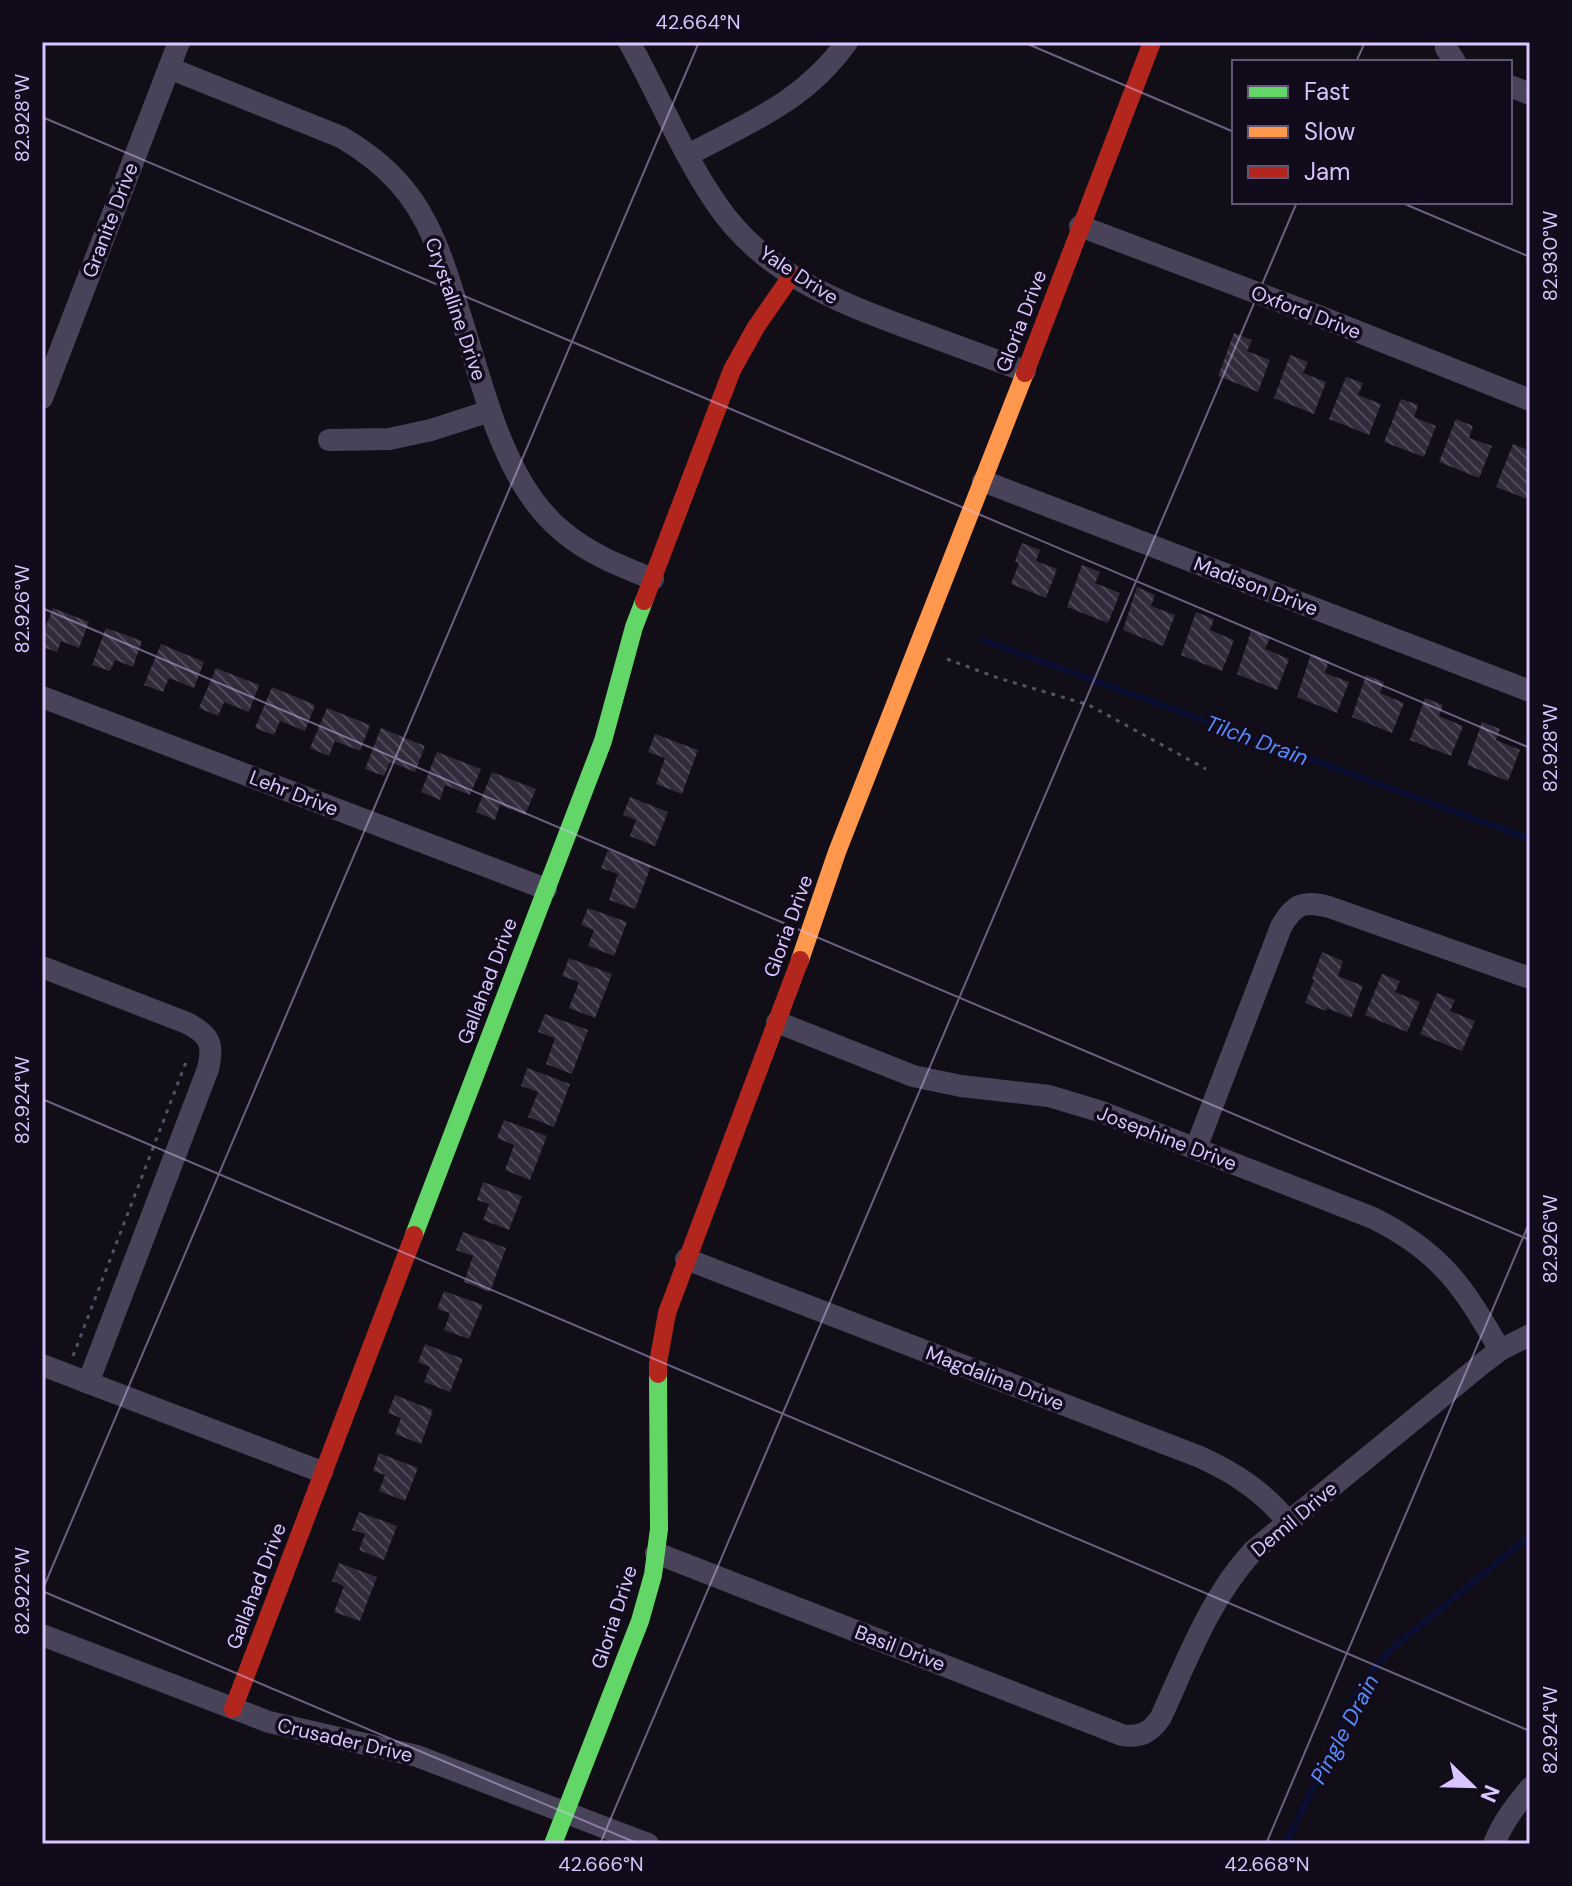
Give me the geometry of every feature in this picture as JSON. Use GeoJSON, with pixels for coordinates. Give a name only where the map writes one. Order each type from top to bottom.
{"type":"FeatureCollection","features":[{"type":"Feature","properties":{"kind":"street","name":"Granite Drive"},"geometry":{"type":"LineString","coordinates":[[42,398],[179,42]]}},
{"type":"Feature","properties":{"kind":"street","name":"Yale Drive"},"geometry":{"type":"LineString","coordinates":[[629,42],[717,205],[775,264],[832,299],[1025,371]]}},
{"type":"Feature","properties":{"kind":"street"},"geometry":{"type":"LineString","coordinates":[[688,155],[786,103],[820,76],[847,42]]}},
{"type":"Feature","properties":{"kind":"street","name":"Gloria Drive"},"geometry":{"type":"LineString","coordinates":[[553,1844],[647,1598],[656,1553],[659,1498],[656,1387],[667,1313],[812,928],[837,852],[1152,42]]}},
{"type":"Feature","properties":{"kind":"street"},"geometry":{"type":"LineString","coordinates":[[1446,42],[1454,60]]}},
{"type":"Feature","properties":{"kind":"street","name":"Crystalline Drive"},"geometry":{"type":"LineString","coordinates":[[169,68],[341,137],[364,151],[400,184],[416,205],[439,250],[490,411],[507,456],[531,498],[576,542],[595,554],[653,579]]}},
{"type":"Feature","properties":{"kind":"street","name":"Oxford Drive"},"geometry":{"type":"LineString","coordinates":[[1080,226],[1530,400]]}},
{"type":"Feature","properties":{"kind":"street","name":"Gallahad Drive"},"geometry":{"type":"LineString","coordinates":[[233,1709],[603,741],[627,648],[732,370],[756,327],[792,275]]}},
{"type":"Feature","properties":{"kind":"street"},"geometry":{"type":"LineString","coordinates":[[329,440],[389,439],[431,430],[490,411]]}},
{"type":"Feature","properties":{"kind":"street","name":"Madison Drive"},"geometry":{"type":"LineString","coordinates":[[983,481],[1530,691]]}},
{"type":"Feature","properties":{"kind":"street","name":"Lehr Drive"},"geometry":{"type":"LineString","coordinates":[[42,697],[546,889]]}},
{"type":"Feature","properties":{"kind":"street"},"geometry":{"type":"LineString","coordinates":[[1196,1148],[1281,927],[1287,916],[1300,906],[1315,903],[1329,907],[1530,978]]}},
{"type":"Feature","properties":{"kind":"street"},"geometry":{"type":"LineString","coordinates":[[42,967],[187,1023],[199,1030],[201,1045],[211,1055],[88,1383]]}},
{"type":"Feature","properties":{"kind":"street","name":"Josephine Drive"},"geometry":{"type":"LineString","coordinates":[[777,1022],[913,1076],[961,1086],[1049,1096],[1099,1111],[1373,1218],[1409,1238],[1456,1280],[1500,1350]]}},
{"type":"Feature","properties":{"kind":"street","name":"Magdalina Drive"},"geometry":{"type":"LineString","coordinates":[[686,1259],[1200,1457],[1257,1489],[1288,1522]]}},
{"type":"Feature","properties":{"kind":"street","name":"Demil Drive"},"geometry":{"type":"LineString","coordinates":[[1145,1734],[1161,1717],[1211,1610],[1253,1551],[1500,1350],[1530,1335]]}},
{"type":"Feature","properties":{"kind":"street"},"geometry":{"type":"LineString","coordinates":[[42,1365],[322,1472]]}},
{"type":"Feature","properties":{"kind":"street","name":"Basil Drive"},"geometry":{"type":"LineString","coordinates":[[656,1553],[1122,1735],[1134,1737],[1145,1734]]}},
{"type":"Feature","properties":{"kind":"street","name":"Crusader Drive"},"geometry":{"type":"LineString","coordinates":[[42,1635],[291,1729],[417,1756],[648,1844]]}},
{"type":"Feature","properties":{"kind":"street"},"geometry":{"type":"LineString","coordinates":[[1494,1844],[1508,1816],[1530,1788]]}},
{"type":"Feature","properties":{"kind":"path"},"geometry":{"type":"LineString","coordinates":[[947,659],[1089,705],[1206,769]]}},
{"type":"Feature","properties":{"kind":"path"},"geometry":{"type":"LineString","coordinates":[[71,1362],[201,1045]]}},
{"type":"Feature","properties":{"kind":"building"},"geometry":{"type":"Polygon","coordinates":[[[1234,333],[1252,340],[1247,351],[1270,360],[1258,392],[1218,376],[1234,333]]]}},
{"type":"Feature","properties":{"kind":"building"},"geometry":{"type":"Polygon","coordinates":[[[1290,355],[1308,362],[1303,373],[1326,382],[1314,414],[1274,398],[1290,355]]]}},
{"type":"Feature","properties":{"kind":"building"},"geometry":{"type":"Polygon","coordinates":[[[1346,377],[1363,383],[1358,395],[1381,404],[1369,435],[1329,419],[1346,377]]]}},
{"type":"Feature","properties":{"kind":"building"},"geometry":{"type":"Polygon","coordinates":[[[1401,399],[1418,405],[1414,417],[1436,426],[1424,457],[1384,442],[1401,399]]]}},
{"type":"Feature","properties":{"kind":"building"},"geometry":{"type":"Polygon","coordinates":[[[1456,419],[1473,426],[1469,438],[1492,446],[1479,478],[1439,462],[1456,419]]]}},
{"type":"Feature","properties":{"kind":"building"},"geometry":{"type":"Polygon","coordinates":[[[1513,444],[1530,451],[1526,462],[1530,464],[1530,500],[1496,487],[1513,444]]]}},
{"type":"Feature","properties":{"kind":"building"},"geometry":{"type":"Polygon","coordinates":[[[1022,543],[1040,550],[1036,561],[1057,569],[1046,598],[1011,584],[1022,543]]]}},
{"type":"Feature","properties":{"kind":"building"},"geometry":{"type":"Polygon","coordinates":[[[1082,565],[1100,572],[1095,583],[1120,593],[1108,623],[1067,607],[1082,565]]]}},
{"type":"Feature","properties":{"kind":"building"},"geometry":{"type":"Polygon","coordinates":[[[1137,587],[1155,595],[1151,606],[1175,615],[1163,646],[1123,630],[1137,587]]]}},
{"type":"Feature","properties":{"kind":"building"},"geometry":{"type":"Polygon","coordinates":[[[53,608],[89,622],[79,648],[61,641],[57,652],[42,647],[42,636],[53,608]]]}},
{"type":"Feature","properties":{"kind":"building"},"geometry":{"type":"Polygon","coordinates":[[[1196,612],[1214,619],[1210,630],[1234,640],[1222,671],[1181,655],[1196,612]]]}},
{"type":"Feature","properties":{"kind":"building"},"geometry":{"type":"Polygon","coordinates":[[[106,628],[142,641],[133,667],[115,660],[110,671],[92,665],[106,628]]]}},
{"type":"Feature","properties":{"kind":"building"},"geometry":{"type":"Polygon","coordinates":[[[1251,631],[1270,638],[1265,649],[1289,659],[1277,690],[1237,674],[1251,631]]]}},
{"type":"Feature","properties":{"kind":"building"},"geometry":{"type":"Polygon","coordinates":[[[161,644],[204,662],[194,688],[169,678],[163,692],[144,685],[161,644]]]}},
{"type":"Feature","properties":{"kind":"building"},"geometry":{"type":"Polygon","coordinates":[[[1311,654],[1329,661],[1325,673],[1349,682],[1337,713],[1297,697],[1311,654]]]}},
{"type":"Feature","properties":{"kind":"building"},"geometry":{"type":"Polygon","coordinates":[[[216,668],[259,685],[249,712],[224,702],[218,716],[199,708],[216,668]]]}},
{"type":"Feature","properties":{"kind":"building"},"geometry":{"type":"Polygon","coordinates":[[[1366,675],[1384,682],[1380,693],[1404,703],[1392,733],[1352,717],[1366,675]]]}},
{"type":"Feature","properties":{"kind":"building"},"geometry":{"type":"Polygon","coordinates":[[[272,687],[315,705],[305,731],[280,721],[274,735],[255,728],[272,687]]]}},
{"type":"Feature","properties":{"kind":"building"},"geometry":{"type":"Polygon","coordinates":[[[1425,698],[1443,705],[1439,716],[1463,726],[1451,756],[1410,740],[1425,698]]]}},
{"type":"Feature","properties":{"kind":"building"},"geometry":{"type":"Polygon","coordinates":[[[327,708],[370,725],[360,751],[335,741],[329,756],[310,748],[327,708]]]}},
{"type":"Feature","properties":{"kind":"building"},"geometry":{"type":"Polygon","coordinates":[[[1482,722],[1500,729],[1496,740],[1520,750],[1508,781],[1467,765],[1482,722]]]}},
{"type":"Feature","properties":{"kind":"building"},"geometry":{"type":"Polygon","coordinates":[[[381,728],[425,746],[415,772],[390,762],[384,776],[365,769],[381,728]]]}},
{"type":"Feature","properties":{"kind":"building"},"geometry":{"type":"Polygon","coordinates":[[[655,734],[698,750],[682,794],[656,784],[665,758],[648,752],[655,734]]]}},
{"type":"Feature","properties":{"kind":"building"},"geometry":{"type":"Polygon","coordinates":[[[437,752],[481,769],[470,795],[445,785],[440,800],[421,792],[437,752]]]}},
{"type":"Feature","properties":{"kind":"building"},"geometry":{"type":"Polygon","coordinates":[[[492,772],[536,789],[525,815],[500,805],[495,820],[476,812],[492,772]]]}},
{"type":"Feature","properties":{"kind":"building"},"geometry":{"type":"Polygon","coordinates":[[[630,797],[668,812],[655,846],[630,836],[636,820],[623,815],[630,797]]]}},
{"type":"Feature","properties":{"kind":"building"},"geometry":{"type":"Polygon","coordinates":[[[608,850],[651,866],[635,909],[609,900],[618,874],[601,868],[608,850]]]}},
{"type":"Feature","properties":{"kind":"building"},"geometry":{"type":"Polygon","coordinates":[[[588,908],[627,922],[614,956],[588,946],[594,930],[581,925],[588,908]]]}},
{"type":"Feature","properties":{"kind":"building"},"geometry":{"type":"Polygon","coordinates":[[[1322,952],[1343,961],[1338,976],[1363,986],[1351,1018],[1305,1003],[1322,952]]]}},
{"type":"Feature","properties":{"kind":"building"},"geometry":{"type":"Polygon","coordinates":[[[569,958],[612,974],[595,1018],[569,1008],[579,982],[562,976],[569,958]]]}},
{"type":"Feature","properties":{"kind":"building"},"geometry":{"type":"Polygon","coordinates":[[[1382,974],[1400,981],[1395,992],[1420,1002],[1407,1032],[1365,1015],[1382,974]]]}},
{"type":"Feature","properties":{"kind":"building"},"geometry":{"type":"Polygon","coordinates":[[[1437,993],[1455,1000],[1450,1011],[1475,1021],[1462,1051],[1420,1034],[1437,993]]]}},
{"type":"Feature","properties":{"kind":"building"},"geometry":{"type":"Polygon","coordinates":[[[545,1014],[588,1030],[572,1074],[546,1064],[555,1038],[538,1032],[545,1014]]]}},
{"type":"Feature","properties":{"kind":"building"},"geometry":{"type":"Polygon","coordinates":[[[527,1068],[570,1084],[554,1127],[528,1117],[538,1092],[521,1086],[527,1068]]]}},
{"type":"Feature","properties":{"kind":"building"},"geometry":{"type":"Polygon","coordinates":[[[504,1120],[547,1136],[530,1180],[505,1170],[514,1145],[497,1138],[504,1120]]]}},
{"type":"Feature","properties":{"kind":"building"},"geometry":{"type":"Polygon","coordinates":[[[483,1182],[522,1196],[509,1230],[483,1220],[489,1204],[477,1200],[483,1182]]]}},
{"type":"Feature","properties":{"kind":"building"},"geometry":{"type":"Polygon","coordinates":[[[463,1232],[506,1248],[490,1292],[464,1282],[473,1256],[456,1250],[463,1232]]]}},
{"type":"Feature","properties":{"kind":"building"},"geometry":{"type":"Polygon","coordinates":[[[444,1291],[483,1305],[469,1339],[444,1330],[450,1313],[437,1309],[444,1291]]]}},
{"type":"Feature","properties":{"kind":"building"},"geometry":{"type":"Polygon","coordinates":[[[425,1344],[463,1359],[450,1392],[424,1382],[430,1367],[418,1362],[425,1344]]]}},
{"type":"Feature","properties":{"kind":"building"},"geometry":{"type":"Polygon","coordinates":[[[395,1395],[433,1410],[421,1444],[395,1434],[401,1418],[388,1413],[395,1395]]]}},
{"type":"Feature","properties":{"kind":"building"},"geometry":{"type":"Polygon","coordinates":[[[379,1453],[418,1468],[405,1501],[379,1491],[385,1475],[373,1471],[379,1453]]]}},
{"type":"Feature","properties":{"kind":"building"},"geometry":{"type":"Polygon","coordinates":[[[359,1512],[397,1526],[384,1560],[359,1550],[365,1534],[352,1530],[359,1512]]]}},
{"type":"Feature","properties":{"kind":"building"},"geometry":{"type":"Polygon","coordinates":[[[339,1563],[377,1577],[360,1621],[334,1612],[344,1586],[332,1581],[339,1563]]]}},
{"type":"Feature","properties":{"kind":"waterway","name":"Tilch Drain"},"geometry":{"type":"LineString","coordinates":[[983,640],[1530,839]]}},
{"type":"Feature","properties":{"kind":"waterway","name":"Pingle Drain"},"geometry":{"type":"LineString","coordinates":[[1285,1844],[1355,1695],[1372,1671],[1391,1649],[1530,1536]]}},
{"type":"Feature","properties":{"kind":"traffic: fast"},"geometry":{"type":"LineString","coordinates":[[414,1235],[603,741],[644,601]]}},
{"type":"Feature","properties":{"kind":"traffic: fast"},"geometry":{"type":"LineString","coordinates":[[553,1844],[640,1621],[653,1575],[659,1529],[658,1374]]}},
{"type":"Feature","properties":{"kind":"traffic: slow"},"geometry":{"type":"LineString","coordinates":[[800,960],[837,852],[1025,373]]}},
{"type":"Feature","properties":{"kind":"traffic: jam"},"geometry":{"type":"LineString","coordinates":[[1025,373],[1152,42]]}},
{"type":"Feature","properties":{"kind":"traffic: jam"},"geometry":{"type":"LineString","coordinates":[[644,601],[732,370],[756,327],[792,275]]}},
{"type":"Feature","properties":{"kind":"traffic: jam"},"geometry":{"type":"LineString","coordinates":[[658,1374],[667,1313],[800,960]]}},
{"type":"Feature","properties":{"kind":"traffic: jam"},"geometry":{"type":"LineString","coordinates":[[233,1709],[414,1235]]}}]}
